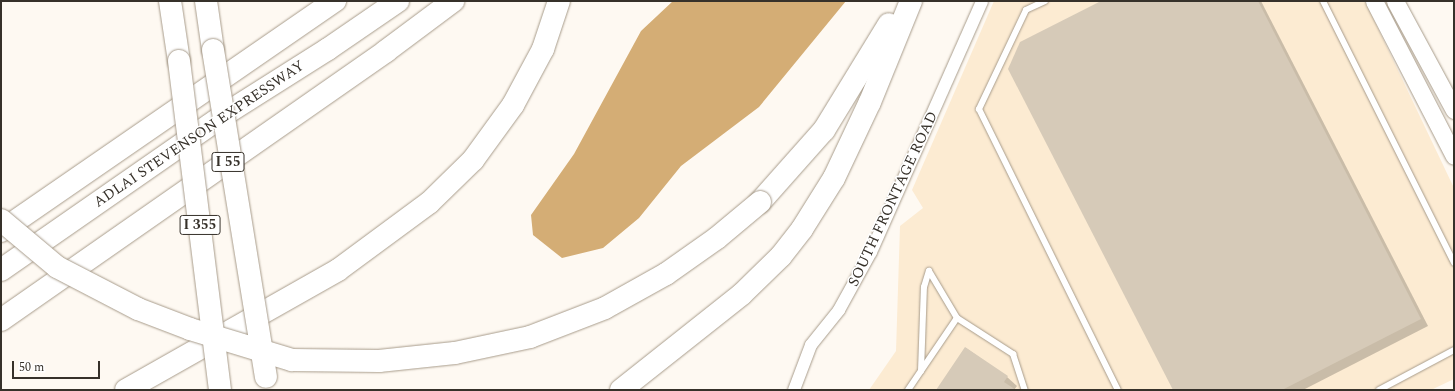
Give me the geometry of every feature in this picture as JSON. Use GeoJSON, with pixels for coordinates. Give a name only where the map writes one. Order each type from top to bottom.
{"type":"FeatureCollection","features":[{"type":"Feature","properties":{"kind":"highway","name":"I 355"},"geometry":{"type":"LineString","coordinates":[[170,1],[179,61],[220,390]]}},
{"type":"Feature","properties":{"kind":"highway","name":"I 355"},"geometry":{"type":"LineString","coordinates":[[206,1],[267,383]]}},
{"type":"Feature","properties":{"kind":"highway"},"geometry":{"type":"LineString","coordinates":[[212,41],[213,1]]}},
{"type":"Feature","properties":{"kind":"highway"},"geometry":{"type":"LineString","coordinates":[[294,30],[327,1]]}},
{"type":"Feature","properties":{"kind":"highway"},"geometry":{"type":"LineString","coordinates":[[1,231],[335,1]]}},
{"type":"Feature","properties":{"kind":"highway","name":"ADLAI STEVENSON EXPRESSWAY"},"geometry":{"type":"LineString","coordinates":[[1,270],[230,111],[328,49],[398,1]]}},
{"type":"Feature","properties":{"kind":"highway","name":"I 55"},"geometry":{"type":"LineString","coordinates":[[1,320],[373,60],[453,1]]}},
{"type":"Feature","properties":{"kind":"highway"},"geometry":{"type":"LineString","coordinates":[[126,390],[338,270],[429,202],[455,179],[489,140],[530,78],[553,24],[559,1]]}},
{"type":"Feature","properties":{"kind":"highway"},"geometry":{"type":"LineString","coordinates":[[1,220],[57,267],[138,309],[160,318],[292,360],[380,362],[455,353],[530,337],[605,308],[666,274],[718,238],[760,202],[824,130],[857,80],[902,1]]}},
{"type":"Feature","properties":{"kind":"highway"},"geometry":{"type":"LineString","coordinates":[[621,390],[742,294],[781,256],[802,229],[834,178],[870,102],[911,1]]}},
{"type":"Feature","properties":{"kind":"street","name":"SOUTH FRONTAGE ROAD"},"geometry":{"type":"LineString","coordinates":[[794,390],[811,345],[840,310],[871,252],[982,1]]}},
{"type":"Feature","properties":{"kind":"street"},"geometry":{"type":"LineString","coordinates":[[1374,1],[1454,156]]}},
{"type":"Feature","properties":{"kind":"street"},"geometry":{"type":"LineString","coordinates":[[1396,1],[1454,110]]}},
{"type":"Feature","properties":{"kind":"lane"},"geometry":{"type":"LineString","coordinates":[[1030,1],[980,109],[1118,390]]}},
{"type":"Feature","properties":{"kind":"lane"},"geometry":{"type":"LineString","coordinates":[[1026,10],[1044,1]]}},
{"type":"Feature","properties":{"kind":"lane"},"geometry":{"type":"LineString","coordinates":[[1324,1],[1454,263]]}},
{"type":"Feature","properties":{"kind":"lane"},"geometry":{"type":"LineString","coordinates":[[922,371],[924,287],[929,271],[957,318],[1013,354],[1025,390]]}},
{"type":"Feature","properties":{"kind":"lane"},"geometry":{"type":"LineString","coordinates":[[908,390],[957,318]]}},
{"type":"Feature","properties":{"kind":"lane"},"geometry":{"type":"LineString","coordinates":[[1379,390],[1454,350]]}},
{"type":"Feature","properties":{"kind":"shaded area"},"geometry":{"type":"Polygon","coordinates":[[[673,1],[846,1],[759,107],[681,166],[639,218],[603,248],[562,258],[533,235],[531,215],[574,154],[641,31],[673,1]]]}},
{"type":"Feature","properties":{"kind":"shaded area"},"geometry":{"type":"Polygon","coordinates":[[[994,1],[1365,1],[1454,188],[1454,379],[1431,390],[869,390],[896,351],[900,226],[923,208],[912,190],[994,1]]]}},
{"type":"Feature","properties":{"kind":"building"},"geometry":{"type":"Polygon","coordinates":[[[1101,1],[1258,1],[1421,319],[1282,390],[1173,390],[1008,69],[1020,42],[1101,1]]]}},
{"type":"Feature","properties":{"kind":"building"},"geometry":{"type":"Polygon","coordinates":[[[965,347],[1008,376],[1004,382],[1016,390],[936,390],[965,347]]]}}]}
